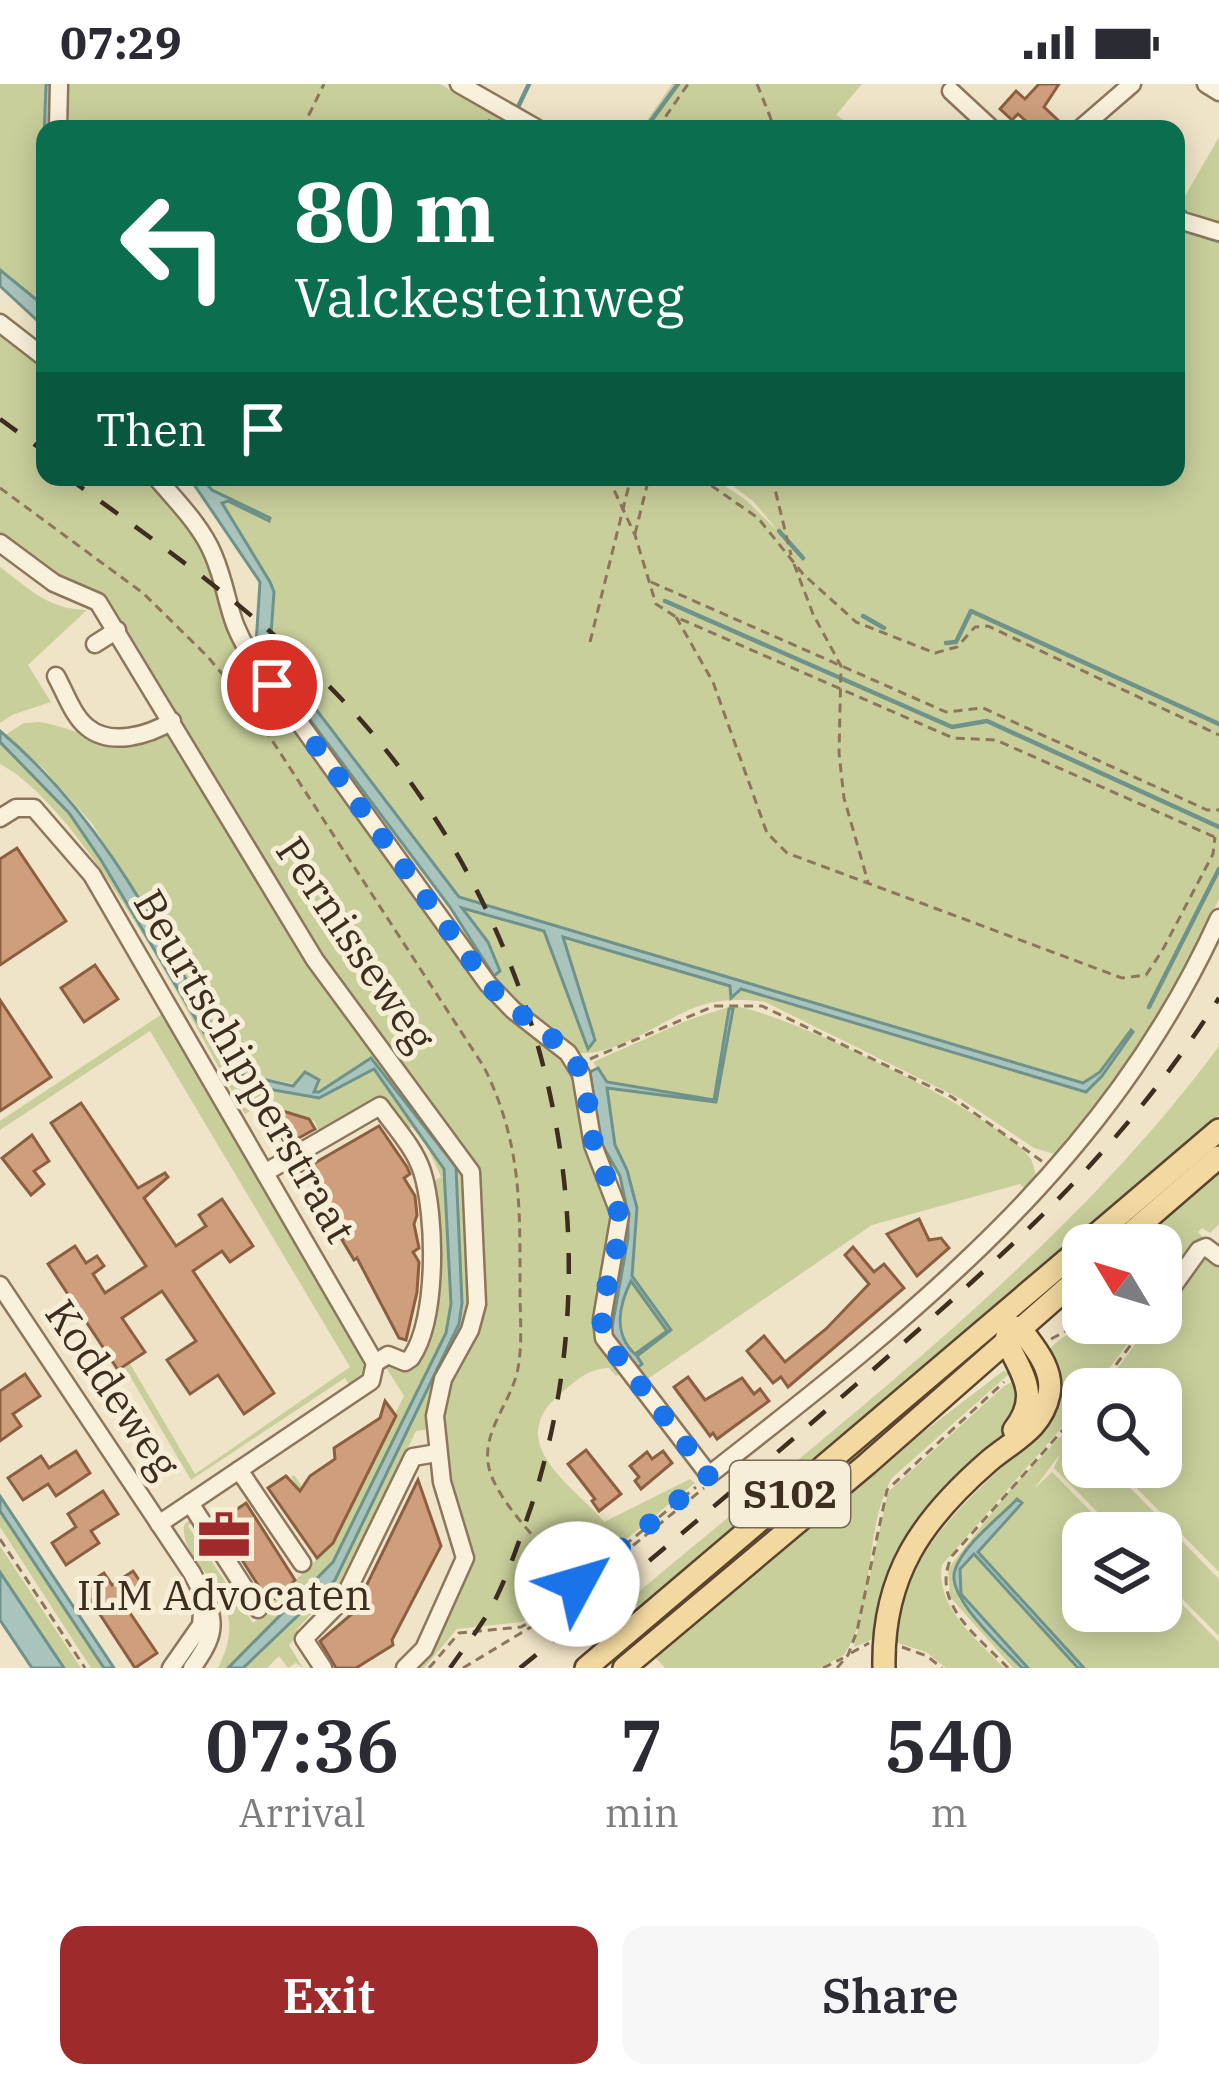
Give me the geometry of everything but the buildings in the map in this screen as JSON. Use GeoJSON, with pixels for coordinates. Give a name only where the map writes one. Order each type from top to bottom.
{"type":"FeatureCollection","features":[{"type":"Feature","properties":{"kind":"main road","name":"S102"},"geometry":{"type":"LineString","coordinates":[[1110,1224],[1219,1130]]}},
{"type":"Feature","properties":{"kind":"main road"},"geometry":{"type":"LineString","coordinates":[[1141,1224],[1219,1157]]}},
{"type":"Feature","properties":{"kind":"main road","name":"S102"},"geometry":{"type":"LineString","coordinates":[[623,1668],[950,1390],[1062,1269]]}},
{"type":"Feature","properties":{"kind":"main road","name":"S102"},"geometry":{"type":"LineString","coordinates":[[586,1668],[1009,1324],[1062,1288]]}},
{"type":"Feature","properties":{"kind":"main road"},"geometry":{"type":"LineString","coordinates":[[884,1668],[894,1586],[911,1547],[950,1498],[1028,1433],[1042,1414],[1051,1389],[1046,1366],[1009,1324]]}},
{"type":"Feature","properties":{"kind":"main road"},"geometry":{"type":"LineString","coordinates":[[992,1459],[1028,1408],[1029,1383],[1019,1369],[1009,1324]]}},
{"type":"Feature","properties":{"kind":"main road"},"geometry":{"type":"LineString","coordinates":[[950,1390],[995,1366],[1006,1363],[1019,1369]]}},
{"type":"Feature","properties":{"kind":"street"},"geometry":{"type":"LineString","coordinates":[[58,120],[59,84]]}},
{"type":"Feature","properties":{"kind":"street"},"geometry":{"type":"LineString","coordinates":[[459,84],[522,120]]}},
{"type":"Feature","properties":{"kind":"street"},"geometry":{"type":"LineString","coordinates":[[1090,120],[1132,84]]}},
{"type":"Feature","properties":{"kind":"street"},"geometry":{"type":"LineString","coordinates":[[1207,84],[1219,92]]}},
{"type":"Feature","properties":{"kind":"street"},"geometry":{"type":"LineString","coordinates":[[951,91],[982,120]]}},
{"type":"Feature","properties":{"kind":"street"},"geometry":{"type":"LineString","coordinates":[[1185,221],[1219,232]]}},
{"type":"Feature","properties":{"kind":"street"},"geometry":{"type":"LineString","coordinates":[[0,323],[36,349]]}},
{"type":"Feature","properties":{"kind":"street"},"geometry":{"type":"LineString","coordinates":[[163,486],[207,541],[229,616],[254,661],[488,984],[577,1064],[593,1144],[620,1215],[602,1319],[604,1338],[709,1475],[909,1313],[1000,1232],[1056,1172],[1151,1042],[1219,918]]}},
{"type":"Feature","properties":{"kind":"street","name":"Pernisseweg"},"geometry":{"type":"LineString","coordinates":[[0,543],[54,583],[98,602],[106,637],[172,721],[315,960],[471,1172],[477,1304],[470,1330],[437,1396],[442,1482],[465,1558],[424,1649],[406,1668]]}},
{"type":"Feature","properties":{"kind":"street"},"geometry":{"type":"LineString","coordinates":[[56,676],[83,725],[97,733],[135,736],[172,721]]}},
{"type":"Feature","properties":{"kind":"street","name":"Beurtschipperstraat"},"geometry":{"type":"LineString","coordinates":[[0,818],[26,806],[40,813],[92,875],[375,1363]]}},
{"type":"Feature","properties":{"kind":"street"},"geometry":{"type":"LineString","coordinates":[[159,1524],[371,1382],[375,1363],[388,1355],[405,1362],[411,1358],[426,1312],[431,1246],[425,1184],[416,1158],[380,1106],[266,1172]]}},
{"type":"Feature","properties":{"kind":"street"},"geometry":{"type":"LineString","coordinates":[[1182,1274],[1199,1250],[1206,1247],[1219,1256]]}},
{"type":"Feature","properties":{"kind":"street","name":"Koddeweg"},"geometry":{"type":"LineString","coordinates":[[0,1285],[203,1594]]}},
{"type":"Feature","properties":{"kind":"street"},"geometry":{"type":"LineString","coordinates":[[323,1668],[304,1640],[344,1598],[413,1457],[437,1453]]}},
{"type":"Feature","properties":{"kind":"street"},"geometry":{"type":"LineString","coordinates":[[238,1470],[302,1563]]}},
{"type":"Feature","properties":{"kind":"street"},"geometry":{"type":"LineString","coordinates":[[190,1503],[258,1610]]}},
{"type":"Feature","properties":{"kind":"street"},"geometry":{"type":"LineString","coordinates":[[171,1668],[201,1625],[203,1594]]}},
{"type":"Feature","properties":{"kind":"street"},"geometry":{"type":"LineString","coordinates":[[192,1668],[213,1633],[203,1594]]}},
{"type":"Feature","properties":{"kind":"path"},"geometry":{"type":"LineString","coordinates":[[306,120],[323,84]]}},
{"type":"Feature","properties":{"kind":"path"},"geometry":{"type":"LineString","coordinates":[[663,120],[688,84]]}},
{"type":"Feature","properties":{"kind":"path"},"geometry":{"type":"LineString","coordinates":[[757,84],[771,120]]}},
{"type":"Feature","properties":{"kind":"path"},"geometry":{"type":"LineString","coordinates":[[612,486],[635,536],[656,604],[676,617],[953,738],[996,740],[1217,838],[1213,854],[1146,975],[1122,978],[787,854],[767,833],[713,682],[676,617]]}},
{"type":"Feature","properties":{"kind":"path"},"geometry":{"type":"LineString","coordinates":[[590,642],[630,486]]}},
{"type":"Feature","properties":{"kind":"path"},"geometry":{"type":"LineString","coordinates":[[635,536],[647,486]]}},
{"type":"Feature","properties":{"kind":"path"},"geometry":{"type":"LineString","coordinates":[[711,486],[758,518],[793,561],[856,622],[935,653],[957,647],[974,627],[988,626],[1219,735]]}},
{"type":"Feature","properties":{"kind":"path"},"geometry":{"type":"LineString","coordinates":[[774,486],[793,561],[813,614],[841,666],[838,753],[844,798],[868,884]]}},
{"type":"Feature","properties":{"kind":"path"},"geometry":{"type":"LineString","coordinates":[[0,488],[143,593],[238,693],[300,780],[484,1067],[501,1102],[517,1160],[521,1213],[518,1371],[491,1432],[489,1471],[500,1493],[577,1584]]}},
{"type":"Feature","properties":{"kind":"path"},"geometry":{"type":"LineString","coordinates":[[649,581],[946,712],[982,708],[1208,810],[1219,809]]}},
{"type":"Feature","properties":{"kind":"path"},"geometry":{"type":"LineString","coordinates":[[577,1064],[715,1006],[762,1006],[952,1096],[1056,1172]]}},
{"type":"Feature","properties":{"kind":"path"},"geometry":{"type":"LineString","coordinates":[[1037,1352],[1062,1334]]}},
{"type":"Feature","properties":{"kind":"path"},"geometry":{"type":"LineString","coordinates":[[837,1668],[848,1655],[856,1631],[887,1490],[1019,1369]]}},
{"type":"Feature","properties":{"kind":"path"},"geometry":{"type":"LineString","coordinates":[[1008,1668],[954,1609],[946,1596],[944,1573],[952,1556],[1062,1431]]}},
{"type":"Feature","properties":{"kind":"path"},"geometry":{"type":"LineString","coordinates":[[428,1668],[459,1633],[520,1627],[709,1475]]}},
{"type":"Feature","properties":{"kind":"path"},"geometry":{"type":"LineString","coordinates":[[463,1668],[536,1624],[704,1489],[709,1475]]}},
{"type":"Feature","properties":{"kind":"path"},"geometry":{"type":"LineString","coordinates":[[0,1539],[85,1668]]}},
{"type":"Feature","properties":{"kind":"path"},"geometry":{"type":"LineString","coordinates":[[823,1668],[871,1643],[908,1648],[942,1668]]}},
{"type":"Feature","properties":{"kind":"green space"},"geometry":{"type":"Polygon","coordinates":[[[0,84],[46,84],[45,120],[36,120],[36,300],[0,270],[0,84]]]}},
{"type":"Feature","properties":{"kind":"green space"},"geometry":{"type":"Polygon","coordinates":[[[61,84],[440,84],[502,120],[60,120],[61,84]]]}},
{"type":"Feature","properties":{"kind":"green space"},"geometry":{"type":"Polygon","coordinates":[[[672,84],[862,84],[836,115],[844,120],[647,120],[672,84]]]}},
{"type":"Feature","properties":{"kind":"green space"},"geometry":{"type":"Polygon","coordinates":[[[1219,137],[1219,224],[1200,217],[1197,222],[1185,219],[1185,196],[1219,137]]]}},
{"type":"Feature","properties":{"kind":"green space"},"geometry":{"type":"Polygon","coordinates":[[[1185,225],[1219,236],[1219,899],[1166,1000],[1062,1156],[1034,1148],[961,1099],[765,1002],[707,1004],[624,1043],[577,1053],[492,982],[500,970],[488,942],[462,908],[544,930],[587,1049],[563,936],[730,986],[731,997],[741,989],[1086,1092],[1133,1031],[1100,1072],[1083,1083],[459,897],[270,649],[274,592],[221,503],[228,501],[270,518],[209,486],[725,486],[779,532],[733,486],[1185,486],[1185,225]]]}},
{"type":"Feature","properties":{"kind":"green space"},"geometry":{"type":"Polygon","coordinates":[[[0,330],[36,359],[36,486],[159,486],[194,534],[220,600],[443,925],[572,1066],[614,1217],[599,1310],[621,1372],[616,1376],[609,1368],[594,1371],[560,1394],[544,1412],[538,1430],[541,1447],[549,1464],[604,1522],[690,1479],[695,1483],[584,1574],[566,1576],[565,1589],[522,1622],[457,1629],[424,1668],[415,1668],[468,1569],[447,1479],[441,1398],[468,1344],[474,1168],[333,976],[115,618],[0,538],[0,330]]]}},
{"type":"Feature","properties":{"kind":"green space"},"geometry":{"type":"Polygon","coordinates":[[[0,567],[51,602],[87,610],[28,665],[51,702],[0,723],[0,567]]]}},
{"type":"Feature","properties":{"kind":"green space"},"geometry":{"type":"Polygon","coordinates":[[[40,722],[118,743],[170,732],[271,897],[465,1169],[474,1308],[429,1429],[416,1431],[340,1591],[297,1629],[289,1645],[303,1668],[296,1663],[288,1668],[279,1656],[267,1668],[243,1668],[335,1580],[459,1324],[458,1184],[371,1058],[312,1093],[296,1084],[239,1074],[93,825],[43,768],[5,735],[24,723],[40,722]]]}},
{"type":"Feature","properties":{"kind":"green space"},"geometry":{"type":"Polygon","coordinates":[[[0,743],[69,813],[234,1083],[319,1098],[374,1069],[444,1169],[451,1304],[446,1333],[333,1562],[228,1668],[218,1668],[228,1641],[224,1601],[193,1556],[184,1525],[192,1517],[195,1520],[188,1526],[253,1623],[273,1608],[269,1600],[280,1596],[334,1542],[291,1477],[334,1534],[404,1396],[385,1366],[401,1371],[418,1362],[427,1334],[432,1332],[440,1293],[435,1180],[441,1177],[427,1146],[412,1127],[407,1130],[384,1100],[323,1138],[314,1121],[262,1104],[245,1114],[168,976],[102,871],[33,789],[0,764],[0,743]]]}},
{"type":"Feature","properties":{"kind":"green space"},"geometry":{"type":"Polygon","coordinates":[[[732,1006],[841,1045],[937,1093],[1012,1141],[1031,1159],[1037,1177],[1025,1189],[1020,1184],[872,1225],[646,1380],[636,1369],[641,1364],[637,1356],[671,1331],[632,1276],[637,1208],[615,1145],[607,1087],[717,1102],[733,1010],[729,1010],[712,1101],[607,1082],[593,1062],[732,1006]]]}},
{"type":"Feature","properties":{"kind":"green space"},"geometry":{"type":"Polygon","coordinates":[[[162,1014],[364,1357],[361,1374],[350,1386],[345,1378],[191,1480],[124,1366],[129,1362],[195,1474],[350,1367],[150,1031],[0,1130],[0,1121],[162,1014]]]}},
{"type":"Feature","properties":{"kind":"green space"},"geometry":{"type":"Polygon","coordinates":[[[1219,1046],[1219,1115],[1092,1224],[1063,1224],[1089,1198],[1219,1046]]]}},
{"type":"Feature","properties":{"kind":"green space"},"geometry":{"type":"Polygon","coordinates":[[[1219,1169],[1219,1224],[1210,1233],[1202,1228],[1198,1232],[1204,1238],[1182,1268],[1182,1224],[1154,1224],[1219,1169]]]}},
{"type":"Feature","properties":{"kind":"green space"},"geometry":{"type":"Polygon","coordinates":[[[1062,1225],[1062,1250],[645,1607],[629,1600],[863,1406],[1062,1225]]]}},
{"type":"Feature","properties":{"kind":"green space"},"geometry":{"type":"Polygon","coordinates":[[[1201,1256],[1219,1262],[1219,1572],[1182,1534],[1182,1512],[1160,1512],[1137,1488],[1182,1488],[1182,1368],[1118,1368],[1135,1344],[1182,1344],[1182,1281],[1201,1256]]]}},
{"type":"Feature","properties":{"kind":"green space"},"geometry":{"type":"Polygon","coordinates":[[[631,1280],[667,1330],[635,1354],[621,1329],[621,1310],[631,1280]]]}},
{"type":"Feature","properties":{"kind":"green space"},"geometry":{"type":"Polygon","coordinates":[[[1062,1338],[1062,1344],[1127,1344],[1110,1368],[1062,1368],[1062,1427],[942,1565],[945,1595],[952,1609],[1004,1668],[946,1668],[926,1652],[895,1642],[901,1608],[911,1578],[946,1525],[1039,1433],[1047,1353],[1062,1338]]]}},
{"type":"Feature","properties":{"kind":"green space"},"geometry":{"type":"Polygon","coordinates":[[[1003,1371],[1010,1373],[892,1478],[877,1521],[862,1613],[844,1655],[820,1668],[665,1668],[655,1657],[861,1480],[1003,1371]]]}},
{"type":"Feature","properties":{"kind":"green space"},"geometry":{"type":"Polygon","coordinates":[[[1018,1379],[1023,1388],[1009,1428],[936,1501],[905,1540],[880,1600],[873,1639],[854,1647],[888,1492],[1004,1386],[1018,1379]]]}},
{"type":"Feature","properties":{"kind":"green space"},"geometry":{"type":"Polygon","coordinates":[[[1062,1435],[1062,1476],[1054,1468],[1060,1454],[1034,1489],[1052,1472],[1062,1488],[1068,1488],[1091,1512],[1062,1512],[1062,1632],[1182,1632],[1182,1604],[1219,1642],[1219,1668],[1084,1668],[978,1551],[1021,1504],[955,1569],[959,1599],[1022,1668],[1013,1668],[950,1597],[948,1569],[1012,1487],[1062,1435]]]}},
{"type":"Feature","properties":{"kind":"green space"},"geometry":{"type":"Polygon","coordinates":[[[1074,1488],[1130,1488],[1154,1512],[1097,1512],[1074,1488]]]}},
{"type":"Feature","properties":{"kind":"green space"},"geometry":{"type":"Polygon","coordinates":[[[0,1502],[110,1668],[91,1668],[0,1527],[0,1502]]]}},
{"type":"Feature","properties":{"kind":"green space"},"geometry":{"type":"Polygon","coordinates":[[[1182,1541],[1219,1579],[1219,1636],[1182,1598],[1182,1541]]]}},
{"type":"Feature","properties":{"kind":"green space"},"geometry":{"type":"Polygon","coordinates":[[[0,1546],[81,1668],[64,1668],[0,1572],[0,1546]]]}},
{"type":"Feature","properties":{"kind":"green space"},"geometry":{"type":"Polygon","coordinates":[[[974,1554],[1078,1668],[1028,1668],[961,1594],[960,1569],[974,1554]]]}},
{"type":"Feature","properties":{"kind":"water"},"geometry":{"type":"Polygon","coordinates":[[[46,84],[51,84],[50,120],[45,120],[46,84]]]}},
{"type":"Feature","properties":{"kind":"water"},"geometry":{"type":"Polygon","coordinates":[[[0,270],[36,299],[36,319],[0,286],[0,270]]]}},
{"type":"Feature","properties":{"kind":"water"},"geometry":{"type":"Polygon","coordinates":[[[195,486],[209,486],[270,518],[228,501],[222,503],[274,592],[270,649],[459,897],[1083,1083],[1100,1072],[1133,1032],[1086,1092],[741,989],[731,998],[730,986],[563,937],[595,1040],[588,1049],[544,931],[462,908],[488,942],[500,971],[494,976],[450,907],[269,665],[256,644],[260,582],[195,486]]]}},
{"type":"Feature","properties":{"kind":"water"},"geometry":{"type":"Polygon","coordinates":[[[0,731],[39,767],[106,848],[239,1074],[293,1086],[305,1072],[319,1080],[314,1092],[319,1092],[371,1058],[456,1167],[459,1324],[335,1580],[243,1668],[228,1668],[333,1562],[446,1333],[451,1304],[444,1169],[374,1069],[319,1098],[234,1083],[101,860],[69,813],[0,742],[0,731]]]}},
{"type":"Feature","properties":{"kind":"water"},"geometry":{"type":"Polygon","coordinates":[[[729,1009],[733,1009],[716,1102],[607,1088],[615,1145],[637,1208],[632,1276],[671,1330],[637,1356],[642,1364],[636,1369],[611,1333],[628,1214],[620,1176],[600,1141],[590,1072],[598,1068],[607,1082],[714,1100],[729,1009]],[[631,1281],[620,1319],[628,1346],[635,1354],[667,1331],[631,1281]]]}},
{"type":"Feature","properties":{"kind":"water"},"geometry":{"type":"Polygon","coordinates":[[[0,1496],[114,1668],[104,1668],[0,1511],[0,1496]]]}},
{"type":"Feature","properties":{"kind":"water"},"geometry":{"type":"Polygon","coordinates":[[[1017,1499],[1022,1503],[978,1552],[1084,1668],[1078,1668],[974,1554],[960,1569],[961,1594],[1028,1668],[1022,1668],[990,1635],[959,1594],[954,1581],[959,1560],[1017,1499]]]}},
{"type":"Feature","properties":{"kind":"water"},"geometry":{"type":"Polygon","coordinates":[[[0,1572],[64,1668],[32,1668],[0,1620],[0,1572]]]}},
{"type":"Feature","properties":{"kind":"waterway"},"geometry":{"type":"LineString","coordinates":[[519,105],[529,84]]}},
{"type":"Feature","properties":{"kind":"waterway"},"geometry":{"type":"LineString","coordinates":[[652,120],[678,84]]}},
{"type":"Feature","properties":{"kind":"waterway"},"geometry":{"type":"LineString","coordinates":[[1187,231],[1219,241]]}},
{"type":"Feature","properties":{"kind":"waterway"},"geometry":{"type":"LineString","coordinates":[[779,531],[803,558]]}},
{"type":"Feature","properties":{"kind":"waterway"},"geometry":{"type":"LineString","coordinates":[[665,601],[952,727],[987,721],[1219,827]]}},
{"type":"Feature","properties":{"kind":"waterway"},"geometry":{"type":"LineString","coordinates":[[946,643],[956,642],[971,611],[1219,724]]}},
{"type":"Feature","properties":{"kind":"waterway"},"geometry":{"type":"LineString","coordinates":[[863,616],[884,628]]}},
{"type":"Feature","properties":{"kind":"waterway"},"geometry":{"type":"LineString","coordinates":[[1149,1007],[1219,869]]}},
{"type":"Feature","properties":{"kind":"railway"},"geometry":{"type":"LineString","coordinates":[[0,419],[36,445]]}},
{"type":"Feature","properties":{"kind":"railway"},"geometry":{"type":"LineString","coordinates":[[79,486],[261,624],[366,726],[429,809],[481,900],[522,995],[550,1095],[566,1198],[568,1301],[557,1405],[513,1558],[482,1623],[450,1668]]}},
{"type":"Feature","properties":{"kind":"railway"},"geometry":{"type":"LineString","coordinates":[[520,1668],[824,1412],[1012,1244],[1142,1106],[1219,998]]}},
{"type":"Feature","properties":{"kind":"place","name":"ILM Advocaten"},"geometry":{"type":"Point","coordinates":[224,1535]}},
{"type":"Feature","properties":{"kind":"route"},"geometry":{"type":"LineString","coordinates":[[272,685],[488,984],[568,1053],[581,1074],[593,1144],[620,1215],[602,1319],[604,1338],[709,1475],[577,1584]]}}]}
